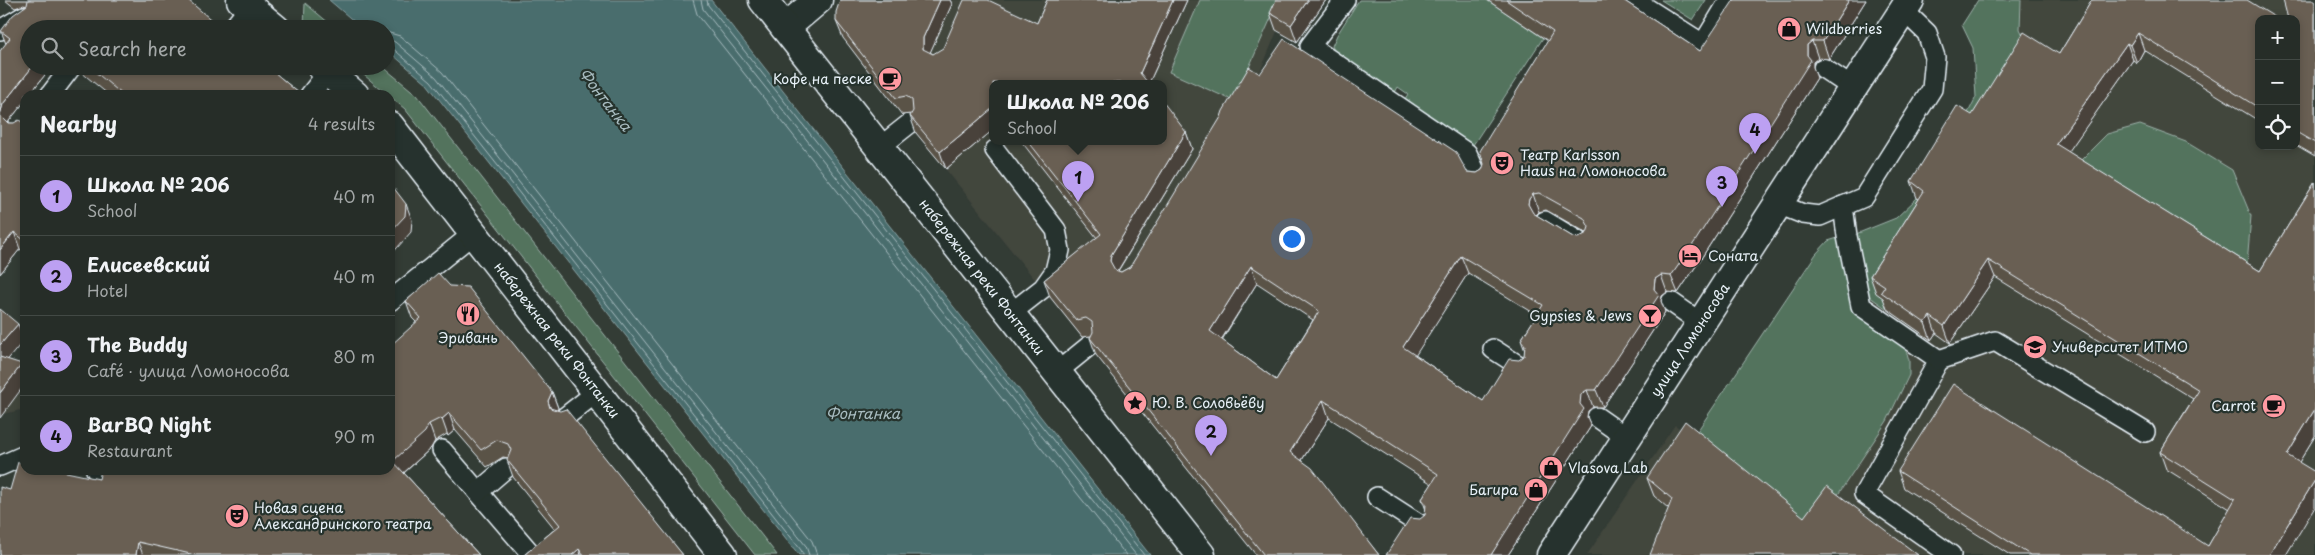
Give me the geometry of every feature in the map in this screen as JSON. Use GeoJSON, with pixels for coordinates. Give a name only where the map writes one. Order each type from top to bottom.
{"type":"FeatureCollection","features":[{"type":"Feature","properties":{"kind":"main road","name":"набережная реки Фонтанки"},"geometry":{"type":"LineString","coordinates":[[763,0],[1201,555]]}},
{"type":"Feature","properties":{"kind":"main road"},"geometry":{"type":"LineString","coordinates":[[785,28],[818,0]]}},
{"type":"Feature","properties":{"kind":"main road"},"geometry":{"type":"LineString","coordinates":[[245,4],[265,20]]}},
{"type":"Feature","properties":{"kind":"main road","name":"улица Ломоносова"},"geometry":{"type":"LineString","coordinates":[[1551,555],[1906,5]]}},
{"type":"Feature","properties":{"kind":"main road"},"geometry":{"type":"LineString","coordinates":[[332,75],[349,90]]}},
{"type":"Feature","properties":{"kind":"main road","name":"набережная реки Фонтанки"},"geometry":{"type":"LineString","coordinates":[[395,132],[723,555]]}},
{"type":"Feature","properties":{"kind":"lane"},"geometry":{"type":"LineString","coordinates":[[1346,0],[1310,46],[1467,153],[1479,180]]}},
{"type":"Feature","properties":{"kind":"lane"},"geometry":{"type":"LineString","coordinates":[[1634,0],[1703,44],[1733,7]]}},
{"type":"Feature","properties":{"kind":"lane"},"geometry":{"type":"LineString","coordinates":[[237,20],[245,4]]}},
{"type":"Feature","properties":{"kind":"lane"},"geometry":{"type":"LineString","coordinates":[[1778,204],[1803,214],[1820,216],[1864,197],[1932,89],[1935,57],[1927,32],[1906,5]]}},
{"type":"Feature","properties":{"kind":"lane"},"geometry":{"type":"LineString","coordinates":[[0,30],[24,16]]}},
{"type":"Feature","properties":{"kind":"lane"},"geometry":{"type":"LineString","coordinates":[[1823,68],[1853,88]]}},
{"type":"Feature","properties":{"kind":"lane"},"geometry":{"type":"LineString","coordinates":[[54,90],[65,75]]}},
{"type":"Feature","properties":{"kind":"lane"},"geometry":{"type":"LineString","coordinates":[[313,90],[322,75]]}},
{"type":"Feature","properties":{"kind":"lane"},"geometry":{"type":"LineString","coordinates":[[880,147],[909,124]]}},
{"type":"Feature","properties":{"kind":"lane"},"geometry":{"type":"LineString","coordinates":[[995,150],[1056,230],[1060,250],[1055,271],[1043,288],[1011,313]]}},
{"type":"Feature","properties":{"kind":"lane"},"geometry":{"type":"LineString","coordinates":[[1843,206],[1860,306],[1939,360]]}},
{"type":"Feature","properties":{"kind":"lane"},"geometry":{"type":"LineString","coordinates":[[1545,221],[1584,244]]}},
{"type":"Feature","properties":{"kind":"lane"},"geometry":{"type":"LineString","coordinates":[[395,297],[474,232]]}},
{"type":"Feature","properties":{"kind":"lane"},"geometry":{"type":"LineString","coordinates":[[1672,302],[1701,322]]}},
{"type":"Feature","properties":{"kind":"lane"},"geometry":{"type":"LineString","coordinates":[[1951,555],[1864,494],[1939,360],[1995,341],[2145,432]]}},
{"type":"Feature","properties":{"kind":"lane"},"geometry":{"type":"LineString","coordinates":[[1057,372],[1089,346]]}},
{"type":"Feature","properties":{"kind":"lane"},"geometry":{"type":"LineString","coordinates":[[1492,349],[1521,368]]}},
{"type":"Feature","properties":{"kind":"lane"},"geometry":{"type":"LineString","coordinates":[[565,417],[597,392]]}},
{"type":"Feature","properties":{"kind":"lane"},"geometry":{"type":"LineString","coordinates":[[1597,417],[1627,438]]}},
{"type":"Feature","properties":{"kind":"lane"},"geometry":{"type":"LineString","coordinates":[[442,450],[532,555]]}},
{"type":"Feature","properties":{"kind":"lane"},"geometry":{"type":"LineString","coordinates":[[0,466],[20,457]]}},
{"type":"Feature","properties":{"kind":"lane"},"geometry":{"type":"LineString","coordinates":[[478,492],[506,468]]}},
{"type":"Feature","properties":{"kind":"lane"},"geometry":{"type":"LineString","coordinates":[[1377,497],[1422,526]]}},
{"type":"Feature","properties":{"kind":"shaded area"},"geometry":{"type":"Polygon","coordinates":[[[952,0],[1290,0],[1255,84],[1096,355],[901,114],[952,0]]]}},
{"type":"Feature","properties":{"kind":"shaded area","name":"Университет ИТМО"},"geometry":{"type":"Polygon","coordinates":[[[1978,0],[2315,0],[2315,555],[1587,555],[1675,425],[1692,439],[1816,254],[1828,241],[1856,234],[1896,218],[1917,198],[1963,123],[1976,97],[1973,48],[1962,25],[1978,0]]]}},
{"type":"Feature","properties":{"kind":"shaded area"},"geometry":{"type":"Polygon","coordinates":[[[0,371],[20,377],[20,410],[3,414],[0,418],[0,371]]]}},
{"type":"Feature","properties":{"kind":"green space"},"geometry":{"type":"Polygon","coordinates":[[[1200,0],[1279,0],[1234,101],[1169,72],[1200,0]]]}},
{"type":"Feature","properties":{"kind":"green space"},"geometry":{"type":"Polygon","coordinates":[[[1359,0],[1487,0],[1543,38],[1473,145],[1467,146],[1403,102],[1408,94],[1398,87],[1393,96],[1337,57],[1332,46],[1359,0]]]}},
{"type":"Feature","properties":{"kind":"green space"},"geometry":{"type":"Polygon","coordinates":[[[1661,0],[1706,0],[1693,20],[1661,0]]]}},
{"type":"Feature","properties":{"kind":"green space"},"geometry":{"type":"Polygon","coordinates":[[[1978,0],[2021,0],[2020,29],[2030,49],[1978,132],[1963,123],[1976,97],[1973,48],[1962,25],[1978,0]]]}},
{"type":"Feature","properties":{"kind":"green space"},"geometry":{"type":"Polygon","coordinates":[[[305,3],[325,20],[304,20],[305,3]]]}},
{"type":"Feature","properties":{"kind":"green space"},"geometry":{"type":"Polygon","coordinates":[[[364,75],[393,75],[417,95],[777,555],[755,555],[405,109],[395,101],[395,90],[382,90],[364,75]]]}},
{"type":"Feature","properties":{"kind":"green space"},"geometry":{"type":"Polygon","coordinates":[[[2140,125],[2186,142],[2232,170],[2251,216],[2247,264],[2073,168],[2107,134],[2140,125]]]}},
{"type":"Feature","properties":{"kind":"green space"},"geometry":{"type":"Polygon","coordinates":[[[1917,198],[1930,208],[1877,293],[1891,303],[1887,309],[1866,294],[1856,234],[1896,218],[1917,198]]]}},
{"type":"Feature","properties":{"kind":"green space"},"geometry":{"type":"Polygon","coordinates":[[[1841,237],[1853,307],[1903,341],[1909,360],[1909,375],[1887,421],[1811,535],[1692,439],[1816,254],[1828,241],[1841,237]]]}},
{"type":"Feature","properties":{"kind":"water","name":"Фонтанка"},"geometry":{"type":"Polygon","coordinates":[[[329,0],[711,0],[1150,555],[799,555],[427,84],[395,57],[395,20],[352,20],[329,0]]]}},
{"type":"Feature","properties":{"kind":"building"},"geometry":{"type":"Polygon","coordinates":[[[28,0],[188,0],[211,20],[20,20],[20,75],[26,75],[3,104],[0,115],[0,51],[10,38],[1,31],[13,15],[27,5],[28,0]]]}},
{"type":"Feature","properties":{"kind":"building"},"geometry":{"type":"Polygon","coordinates":[[[840,0],[940,0],[923,38],[923,49],[933,54],[943,48],[964,0],[988,0],[1037,23],[1047,0],[1173,0],[1140,73],[1146,80],[989,80],[989,111],[940,152],[910,116],[913,111],[912,100],[906,96],[896,98],[836,21],[836,12],[840,0]]]}},
{"type":"Feature","properties":{"kind":"building"},"geometry":{"type":"Polygon","coordinates":[[[1276,0],[1308,0],[1291,25],[1270,13],[1276,0]]]}},
{"type":"Feature","properties":{"kind":"building"},"geometry":{"type":"Polygon","coordinates":[[[1506,0],[1623,0],[1700,51],[1734,0],[1849,0],[1823,41],[1812,41],[1807,45],[1807,55],[1811,60],[1671,276],[1661,275],[1655,279],[1654,289],[1659,295],[1596,390],[1587,390],[1581,394],[1580,404],[1584,409],[1491,555],[1386,555],[1410,518],[1420,519],[1425,515],[1426,504],[1422,499],[1438,474],[1323,400],[1290,452],[1312,468],[1379,555],[1264,555],[1090,338],[1093,332],[1092,322],[1086,318],[1076,320],[1044,280],[1101,234],[1031,145],[1167,145],[1167,107],[1186,132],[1111,255],[1110,261],[1115,270],[1121,272],[1130,267],[1221,117],[1249,67],[1260,74],[1284,39],[1456,152],[1467,172],[1477,173],[1482,170],[1484,164],[1480,151],[1553,32],[1506,0]],[[1539,193],[1533,194],[1529,199],[1528,204],[1533,213],[1573,237],[1578,238],[1587,233],[1589,227],[1584,218],[1539,193]],[[1461,256],[1403,347],[1483,401],[1509,359],[1519,360],[1524,356],[1525,345],[1521,340],[1543,305],[1461,256]],[[1251,266],[1210,331],[1276,380],[1319,311],[1251,266]]]}},
{"type":"Feature","properties":{"kind":"building"},"geometry":{"type":"Polygon","coordinates":[[[2092,0],[2247,0],[2271,15],[2255,15],[2255,106],[2138,33],[2130,45],[2127,43],[2056,144],[2260,271],[2315,182],[2315,409],[2287,455],[2315,472],[2315,480],[2269,555],[2030,555],[1898,471],[1953,384],[2208,546],[2235,499],[2160,452],[2199,390],[1988,260],[1944,326],[1930,316],[1925,323],[1881,292],[1885,286],[1870,276],[1924,191],[1911,181],[1957,106],[1972,115],[2024,32],[2059,54],[2092,0]]]}},
{"type":"Feature","properties":{"kind":"building"},"geometry":{"type":"Polygon","coordinates":[[[2283,0],[2315,0],[2315,143],[2300,134],[2300,15],[2287,15],[2283,0]]]}},
{"type":"Feature","properties":{"kind":"building"},"geometry":{"type":"Polygon","coordinates":[[[99,75],[278,75],[295,90],[117,90],[99,75]]]}},
{"type":"Feature","properties":{"kind":"building"},"geometry":{"type":"Polygon","coordinates":[[[0,115],[8,123],[20,121],[20,237],[14,232],[0,250],[0,115]]]}},
{"type":"Feature","properties":{"kind":"building"},"geometry":{"type":"Polygon","coordinates":[[[395,190],[406,204],[405,216],[395,227],[395,190]]]}},
{"type":"Feature","properties":{"kind":"building"},"geometry":{"type":"Polygon","coordinates":[[[438,273],[450,286],[468,287],[552,392],[548,401],[550,408],[560,411],[566,409],[683,555],[583,555],[579,549],[572,555],[524,555],[560,525],[507,460],[511,450],[508,444],[497,440],[481,450],[449,413],[442,419],[429,424],[425,432],[395,459],[395,341],[421,318],[406,301],[438,273]]]}},
{"type":"Feature","properties":{"kind":"building"},"geometry":{"type":"Polygon","coordinates":[[[0,309],[18,324],[0,345],[0,309]]]}},
{"type":"Feature","properties":{"kind":"building"},"geometry":{"type":"Polygon","coordinates":[[[0,357],[20,363],[20,367],[0,393],[0,357]]]}},
{"type":"Feature","properties":{"kind":"building"},"geometry":{"type":"Polygon","coordinates":[[[1685,421],[1804,517],[1827,486],[1918,555],[1650,555],[1672,499],[1647,478],[1685,421]]]}},
{"type":"Feature","properties":{"kind":"building"},"geometry":{"type":"Polygon","coordinates":[[[18,462],[20,462],[20,475],[80,475],[99,479],[100,475],[395,475],[395,463],[479,555],[195,555],[138,542],[136,555],[0,555],[0,487],[10,490],[18,462]]]}},
{"type":"Feature","properties":{"kind":"place","name":"Wildberries"},"geometry":{"type":"Point","coordinates":[1789,29]}},
{"type":"Feature","properties":{"kind":"place","name":"Кофе на песке"},"geometry":{"type":"Point","coordinates":[890,79]}},
{"type":"Feature","properties":{"kind":"place","name":"BarBQ Night"},"geometry":{"type":"Point","coordinates":[1755,154]}},
{"type":"Feature","properties":{"kind":"place","name":"Театр Karlsson Haus на Ломоносова"},"geometry":{"type":"Point","coordinates":[1502,163]}},
{"type":"Feature","properties":{"kind":"place","name":"Школа № 206"},"geometry":{"type":"Point","coordinates":[1078,202]}},
{"type":"Feature","properties":{"kind":"place","name":"The Buddy"},"geometry":{"type":"Point","coordinates":[1722,207]}},
{"type":"Feature","properties":{"kind":"place","name":"Соната"},"geometry":{"type":"Point","coordinates":[1690,256]}},
{"type":"Feature","properties":{"kind":"place","name":"Эривань"},"geometry":{"type":"Point","coordinates":[468,314]}},
{"type":"Feature","properties":{"kind":"place","name":"Gypsies & Jews"},"geometry":{"type":"Point","coordinates":[1650,316]}},
{"type":"Feature","properties":{"kind":"place","name":"Университет ИТМО"},"geometry":{"type":"Point","coordinates":[2035,347]}},
{"type":"Feature","properties":{"kind":"place","name":"Ю. В. Соловьёву"},"geometry":{"type":"Point","coordinates":[1135,403]}},
{"type":"Feature","properties":{"kind":"place","name":"Carrot"},"geometry":{"type":"Point","coordinates":[2274,406]}},
{"type":"Feature","properties":{"kind":"place","name":"Елисеевский"},"geometry":{"type":"Point","coordinates":[1211,456]}},
{"type":"Feature","properties":{"kind":"place","name":"Vlasova Lab"},"geometry":{"type":"Point","coordinates":[1551,468]}},
{"type":"Feature","properties":{"kind":"place","name":"Багира"},"geometry":{"type":"Point","coordinates":[1536,490]}},
{"type":"Feature","properties":{"kind":"place","name":"Новая сцена Александринского театра"},"geometry":{"type":"Point","coordinates":[237,516]}}]}
